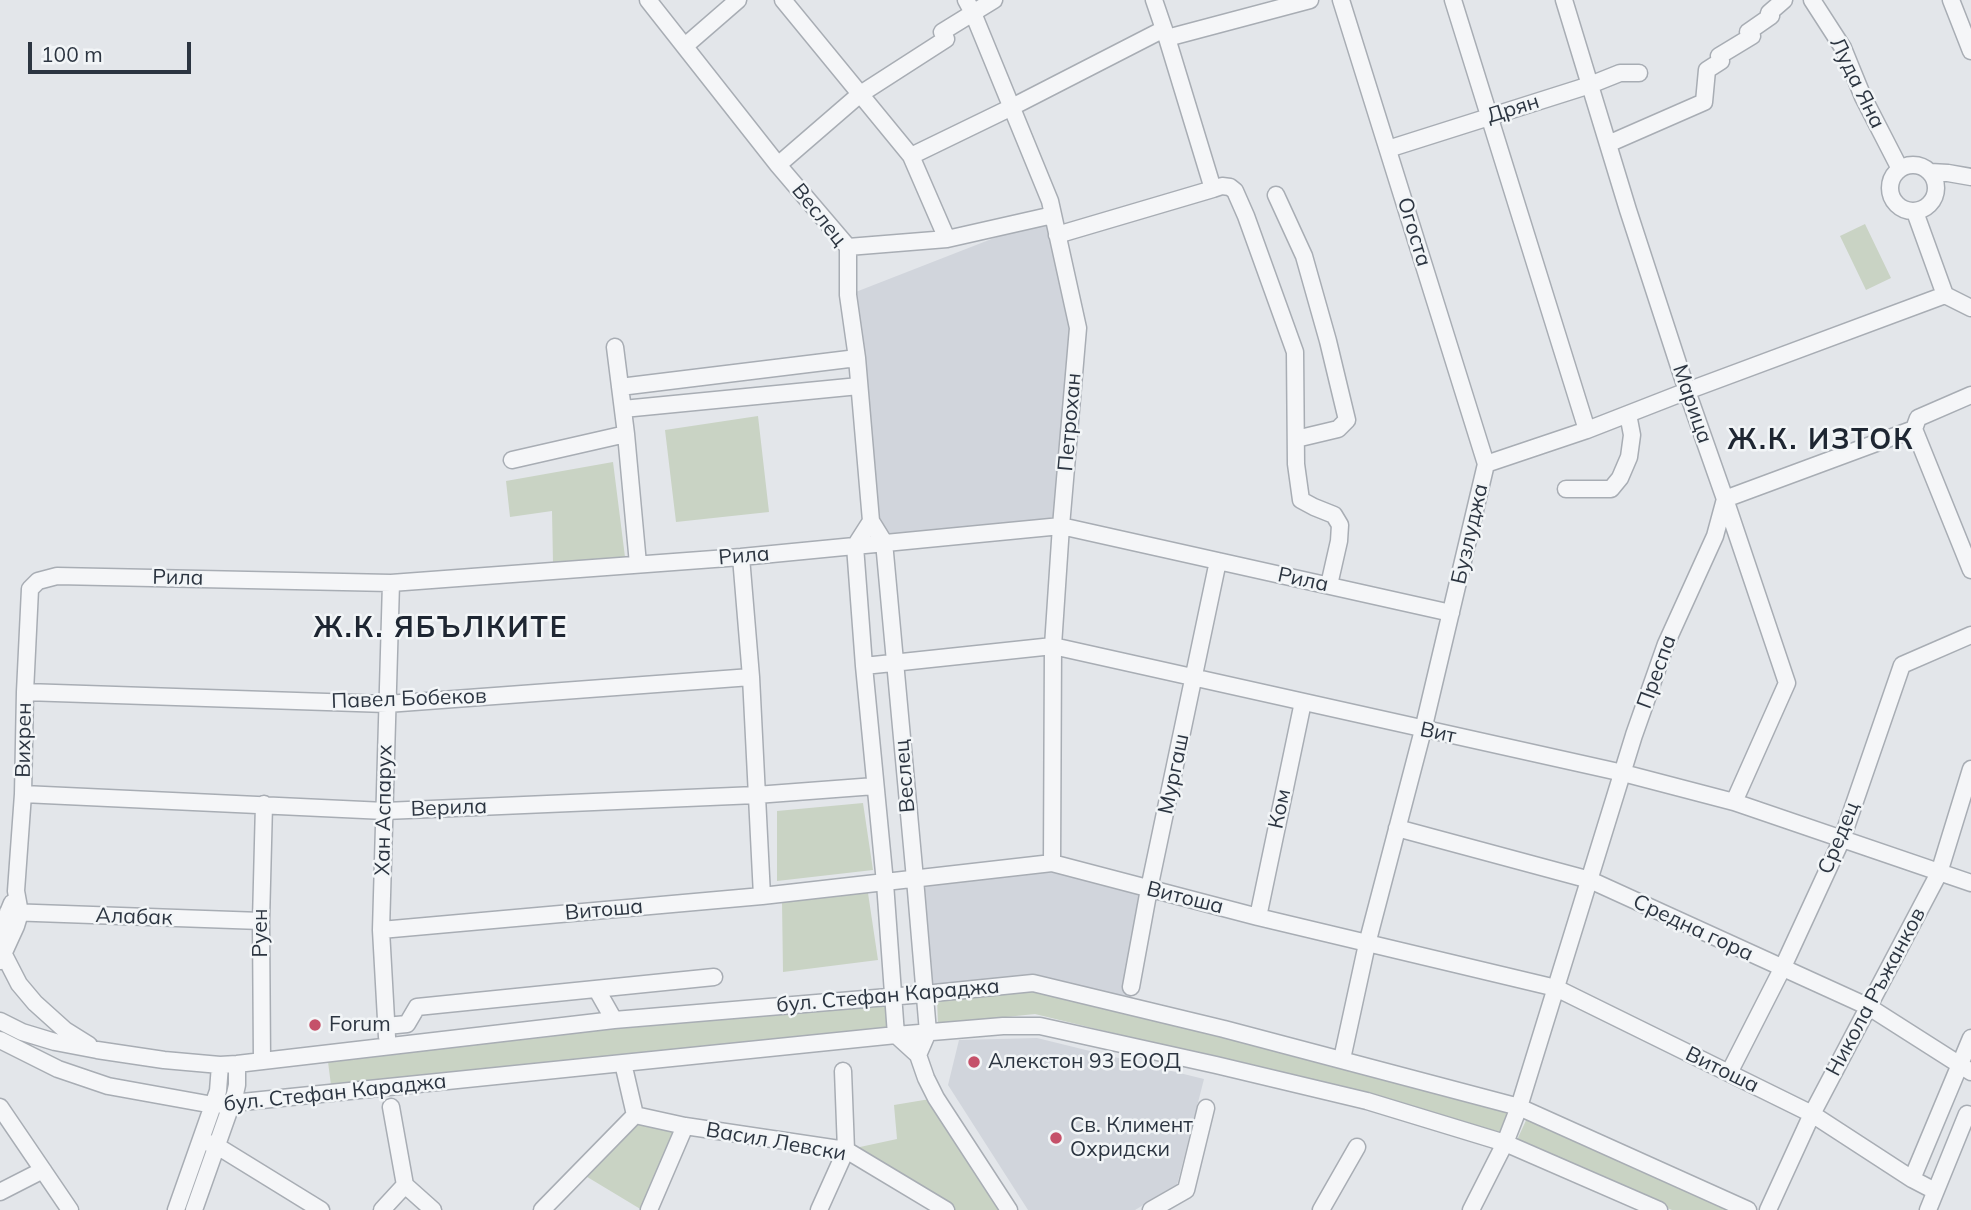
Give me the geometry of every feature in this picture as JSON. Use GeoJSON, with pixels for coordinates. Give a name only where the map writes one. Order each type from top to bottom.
{"type":"FeatureCollection","features":[{"type":"Feature","properties":{"kind":"street","name":"Веслец"},"geometry":{"type":"LineString","coordinates":[[648,0],[778,165],[849,247],[848,295],[857,358],[871,521],[884,542],[928,1032]]}},
{"type":"Feature","properties":{"kind":"street"},"geometry":{"type":"LineString","coordinates":[[685,46],[738,0]]}},
{"type":"Feature","properties":{"kind":"street"},"geometry":{"type":"LineString","coordinates":[[778,165],[859,95],[946,39],[942,32],[970,7],[994,0]]}},
{"type":"Feature","properties":{"kind":"street"},"geometry":{"type":"LineString","coordinates":[[1154,0],[1213,189]]}},
{"type":"Feature","properties":{"kind":"street"},"geometry":{"type":"LineString","coordinates":[[911,156],[1166,34],[1310,0]]}},
{"type":"Feature","properties":{"kind":"street","name":"Огоста"},"geometry":{"type":"LineString","coordinates":[[1341,0],[1486,464]]}},
{"type":"Feature","properties":{"kind":"street"},"geometry":{"type":"LineString","coordinates":[[1452,0],[1587,430]]}},
{"type":"Feature","properties":{"kind":"street","name":"Марица"},"geometry":{"type":"LineString","coordinates":[[1564,0],[1686,391],[1787,683],[1734,802]]}},
{"type":"Feature","properties":{"kind":"street"},"geometry":{"type":"LineString","coordinates":[[1608,144],[1704,102],[1707,70],[1721,61],[1718,56],[1752,36],[1748,32],[1771,16],[1769,13],[1784,0]]}},
{"type":"Feature","properties":{"kind":"street","name":"Луда Яна"},"geometry":{"type":"LineString","coordinates":[[1812,0],[1843,48],[1863,97],[1900,169]]}},
{"type":"Feature","properties":{"kind":"street"},"geometry":{"type":"LineString","coordinates":[[1951,0],[1971,51]]}},
{"type":"Feature","properties":{"kind":"street"},"geometry":{"type":"LineString","coordinates":[[788,2],[859,95],[911,156],[947,239]]}},
{"type":"Feature","properties":{"kind":"street","name":"Петрохан"},"geometry":{"type":"LineString","coordinates":[[970,7],[1050,201],[1078,328],[1053,646],[1052,863]]}},
{"type":"Feature","properties":{"kind":"street","name":"Дрян"},"geometry":{"type":"LineString","coordinates":[[1388,149],[1620,73],[1639,73]]}},
{"type":"Feature","properties":{"kind":"street"},"geometry":{"type":"LineString","coordinates":[[1930,172],[1936,181],[1936,192],[1933,201],[1925,208],[1915,212],[1903,210],[1894,202],[1889,190],[1892,178],[1907,165],[1916,165],[1930,172],[1971,177]]}},
{"type":"Feature","properties":{"kind":"street"},"geometry":{"type":"LineString","coordinates":[[1058,235],[1222,186],[1235,191],[1295,352],[1296,464],[1301,500],[1334,515],[1340,525],[1329,585]]}},
{"type":"Feature","properties":{"kind":"street"},"geometry":{"type":"LineString","coordinates":[[1276,195],[1304,256],[1347,420],[1338,429],[1296,439]]}},
{"type":"Feature","properties":{"kind":"street"},"geometry":{"type":"LineString","coordinates":[[1915,212],[1945,295],[1971,308]]}},
{"type":"Feature","properties":{"kind":"street"},"geometry":{"type":"LineString","coordinates":[[849,247],[947,239],[1053,215]]}},
{"type":"Feature","properties":{"kind":"street","name":"Бузлуджа"},"geometry":{"type":"LineString","coordinates":[[1342,1059],[1367,944],[1423,730],[1486,464],[1587,430],[1945,295]]}},
{"type":"Feature","properties":{"kind":"street"},"geometry":{"type":"LineString","coordinates":[[615,347],[638,565]]}},
{"type":"Feature","properties":{"kind":"street"},"geometry":{"type":"LineString","coordinates":[[620,387],[857,358]]}},
{"type":"Feature","properties":{"kind":"street"},"geometry":{"type":"LineString","coordinates":[[623,409],[859,386]]}},
{"type":"Feature","properties":{"kind":"street"},"geometry":{"type":"LineString","coordinates":[[1725,499],[1913,429],[1918,418],[1971,395]]}},
{"type":"Feature","properties":{"kind":"street"},"geometry":{"type":"LineString","coordinates":[[1566,489],[1611,489],[1620,478],[1629,457],[1632,435],[1628,414]]}},
{"type":"Feature","properties":{"kind":"street"},"geometry":{"type":"LineString","coordinates":[[1913,429],[1971,570]]}},
{"type":"Feature","properties":{"kind":"street"},"geometry":{"type":"LineString","coordinates":[[512,460],[626,434]]}},
{"type":"Feature","properties":{"kind":"street","name":"Преспа"},"geometry":{"type":"LineString","coordinates":[[1474,1205],[1505,1143],[1519,1107],[1634,735],[1666,644],[1715,536],[1725,499]]}},
{"type":"Feature","properties":{"kind":"street"},"geometry":{"type":"LineString","coordinates":[[855,546],[871,521]]}},
{"type":"Feature","properties":{"kind":"street","name":"Рила"},"geometry":{"type":"LineString","coordinates":[[30,589],[38,581],[58,576],[391,583],[741,557],[1061,526],[1451,612]]}},
{"type":"Feature","properties":{"kind":"street","name":"Веслец"},"geometry":{"type":"LineString","coordinates":[[855,546],[885,883],[895,1035]]}},
{"type":"Feature","properties":{"kind":"street"},"geometry":{"type":"LineString","coordinates":[[741,557],[751,677],[762,896]]}},
{"type":"Feature","properties":{"kind":"street","name":"Мургаш"},"geometry":{"type":"LineString","coordinates":[[1131,987],[1218,561]]}},
{"type":"Feature","properties":{"kind":"street","name":"Хан Аспарух"},"geometry":{"type":"LineString","coordinates":[[391,583],[381,930],[386,1032],[407,1024],[417,1007],[597,990]]}},
{"type":"Feature","properties":{"kind":"street","name":"Вихрен"},"geometry":{"type":"LineString","coordinates":[[14,913],[23,794],[30,589]]}},
{"type":"Feature","properties":{"kind":"street","name":"Средец"},"geometry":{"type":"LineString","coordinates":[[1729,1073],[1782,969],[1842,839],[1902,665],[1971,635]]}},
{"type":"Feature","properties":{"kind":"street","name":"Вит"},"geometry":{"type":"LineString","coordinates":[[864,666],[1053,646],[1623,773],[1734,802],[1971,884]]}},
{"type":"Feature","properties":{"kind":"street","name":"Павел Бобеков"},"geometry":{"type":"LineString","coordinates":[[25,692],[387,704],[751,677]]}},
{"type":"Feature","properties":{"kind":"street","name":"Ком"},"geometry":{"type":"LineString","coordinates":[[1258,917],[1303,702]]}},
{"type":"Feature","properties":{"kind":"street","name":"Никола Ръжанков"},"geometry":{"type":"LineString","coordinates":[[1768,1210],[1812,1114],[1939,873],[1971,769]]}},
{"type":"Feature","properties":{"kind":"street","name":"Верила"},"geometry":{"type":"LineString","coordinates":[[23,794],[385,811],[756,795],[875,786]]}},
{"type":"Feature","properties":{"kind":"street","name":"Руен"},"geometry":{"type":"LineString","coordinates":[[262,1061],[264,804]]}},
{"type":"Feature","properties":{"kind":"street","name":"Средна гора"},"geometry":{"type":"LineString","coordinates":[[1397,828],[1590,880],[1869,1007],[1966,1069]]}},
{"type":"Feature","properties":{"kind":"street","name":"Витоша"},"geometry":{"type":"LineString","coordinates":[[381,930],[762,896],[1052,863],[1149,890],[1556,988],[1812,1114],[1935,1191]]}},
{"type":"Feature","properties":{"kind":"street"},"geometry":{"type":"LineString","coordinates":[[0,932],[14,913]]}},
{"type":"Feature","properties":{"kind":"street"},"geometry":{"type":"LineString","coordinates":[[14,913],[16,926],[1,954],[19,984],[35,1003],[65,1031],[96,1051]]}},
{"type":"Feature","properties":{"kind":"street","name":"Алабак"},"geometry":{"type":"LineString","coordinates":[[14,913],[261,921]]}},
{"type":"Feature","properties":{"kind":"street"},"geometry":{"type":"LineString","coordinates":[[614,1020],[597,990],[714,977]]}},
{"type":"Feature","properties":{"kind":"street","name":"бул. Стефан Караджа"},"geometry":{"type":"LineString","coordinates":[[0,1021],[22,1032],[96,1051],[220,1065],[614,1020],[1033,983],[1127,1004],[1519,1107],[1748,1210]]}},
{"type":"Feature","properties":{"kind":"street","name":"бул. Стефан Караджа"},"geometry":{"type":"LineString","coordinates":[[0,1040],[58,1069],[108,1086],[213,1105],[895,1035],[1003,1026],[1040,1026],[1355,1098],[1505,1143],[1659,1210]]}},
{"type":"Feature","properties":{"kind":"street"},"geometry":{"type":"LineString","coordinates":[[918,1055],[928,1032]]}},
{"type":"Feature","properties":{"kind":"street"},"geometry":{"type":"LineString","coordinates":[[895,1035],[918,1055],[936,1098],[1009,1210]]}},
{"type":"Feature","properties":{"kind":"street"},"geometry":{"type":"LineString","coordinates":[[1912,1179],[1966,1069],[1971,1038]]}},
{"type":"Feature","properties":{"kind":"street"},"geometry":{"type":"LineString","coordinates":[[542,1210],[635,1115],[623,1063]]}},
{"type":"Feature","properties":{"kind":"street"},"geometry":{"type":"LineString","coordinates":[[194,1210],[237,1085],[237,1064]]}},
{"type":"Feature","properties":{"kind":"street"},"geometry":{"type":"LineString","coordinates":[[176,1210],[218,1091],[220,1065]]}},
{"type":"Feature","properties":{"kind":"street"},"geometry":{"type":"LineString","coordinates":[[819,1210],[846,1150],[844,1071]]}},
{"type":"Feature","properties":{"kind":"street"},"geometry":{"type":"LineString","coordinates":[[0,1107],[70,1210]]}},
{"type":"Feature","properties":{"kind":"street"},"geometry":{"type":"LineString","coordinates":[[391,1107],[405,1185],[433,1210]]}},
{"type":"Feature","properties":{"kind":"street"},"geometry":{"type":"LineString","coordinates":[[1152,1210],[1186,1190],[1206,1108]]}},
{"type":"Feature","properties":{"kind":"street"},"geometry":{"type":"LineString","coordinates":[[1928,1210],[1966,1114]]}},
{"type":"Feature","properties":{"kind":"street","name":"Васил Левски"},"geometry":{"type":"LineString","coordinates":[[635,1115],[685,1126],[846,1150],[946,1210]]}},
{"type":"Feature","properties":{"kind":"street"},"geometry":{"type":"LineString","coordinates":[[649,1210],[685,1126]]}},
{"type":"Feature","properties":{"kind":"street"},"geometry":{"type":"LineString","coordinates":[[201,1140],[217,1146],[321,1210]]}},
{"type":"Feature","properties":{"kind":"street"},"geometry":{"type":"LineString","coordinates":[[1321,1210],[1357,1147]]}},
{"type":"Feature","properties":{"kind":"street"},"geometry":{"type":"LineString","coordinates":[[0,1192],[43,1170]]}},
{"type":"Feature","properties":{"kind":"street"},"geometry":{"type":"LineString","coordinates":[[382,1210],[405,1185]]}},
{"type":"Feature","properties":{"kind":"shaded area"},"geometry":{"type":"Polygon","coordinates":[[[1053,215],[1078,328],[1061,526],[884,542],[858,429],[848,295],[1053,215]]]}},
{"type":"Feature","properties":{"kind":"shaded area"},"geometry":{"type":"Polygon","coordinates":[[[1052,863],[1149,889],[1127,1004],[924,994],[915,879],[1052,863]]]}},
{"type":"Feature","properties":{"kind":"shaded area"},"geometry":{"type":"Polygon","coordinates":[[[1037,1038],[1204,1079],[1177,1185],[1135,1210],[1028,1210],[948,1085],[959,1040],[1037,1038]]]}},
{"type":"Feature","properties":{"kind":"green space"},"geometry":{"type":"Polygon","coordinates":[[[1865,224],[1891,278],[1866,290],[1840,236],[1865,224]]]}},
{"type":"Feature","properties":{"kind":"green space"},"geometry":{"type":"Polygon","coordinates":[[[758,416],[769,512],[676,522],[665,430],[758,416]]]}},
{"type":"Feature","properties":{"kind":"green space"},"geometry":{"type":"Polygon","coordinates":[[[613,462],[625,557],[553,563],[552,511],[510,517],[506,481],[613,462]]]}},
{"type":"Feature","properties":{"kind":"green space"},"geometry":{"type":"Polygon","coordinates":[[[863,803],[873,870],[777,881],[777,811],[863,803]]]}},
{"type":"Feature","properties":{"kind":"green space"},"geometry":{"type":"Polygon","coordinates":[[[868,893],[878,960],[783,972],[782,901],[868,893]]]}},
{"type":"Feature","properties":{"kind":"green space"},"geometry":{"type":"Polygon","coordinates":[[[1037,990],[1509,1109],[1500,1132],[1388,1100],[1035,1014],[938,1024],[937,999],[1037,990]]]}},
{"type":"Feature","properties":{"kind":"green space"},"geometry":{"type":"Polygon","coordinates":[[[893,996],[896,1035],[332,1093],[327,1054],[893,996]]]}},
{"type":"Feature","properties":{"kind":"green space"},"geometry":{"type":"Polygon","coordinates":[[[936,1098],[1009,1210],[946,1210],[846,1150],[897,1139],[894,1105],[936,1098]]]}},
{"type":"Feature","properties":{"kind":"green space"},"geometry":{"type":"Polygon","coordinates":[[[635,1115],[685,1126],[642,1210],[579,1172],[635,1115]]]}},
{"type":"Feature","properties":{"kind":"green space"},"geometry":{"type":"Polygon","coordinates":[[[1528,1116],[1737,1210],[1672,1210],[1630,1192],[1517,1140],[1528,1116]]]}},
{"type":"Feature","properties":{"kind":"place","name":"Forum"},"geometry":{"type":"Point","coordinates":[315,1025]}},
{"type":"Feature","properties":{"kind":"place","name":"Алекстон 93 ЕООД"},"geometry":{"type":"Point","coordinates":[974,1062]}},
{"type":"Feature","properties":{"kind":"place","name":"Св. Климент Охридски"},"geometry":{"type":"Point","coordinates":[1056,1138]}},
{"type":"Feature","properties":{"kind":"district","name":"Ж.К. ИЗТОК"},"geometry":{"type":"Point","coordinates":[1821,441]}},
{"type":"Feature","properties":{"kind":"district","name":"Ж.К. ЯБЪЛКИТЕ"},"geometry":{"type":"Point","coordinates":[441,629]}}]}
